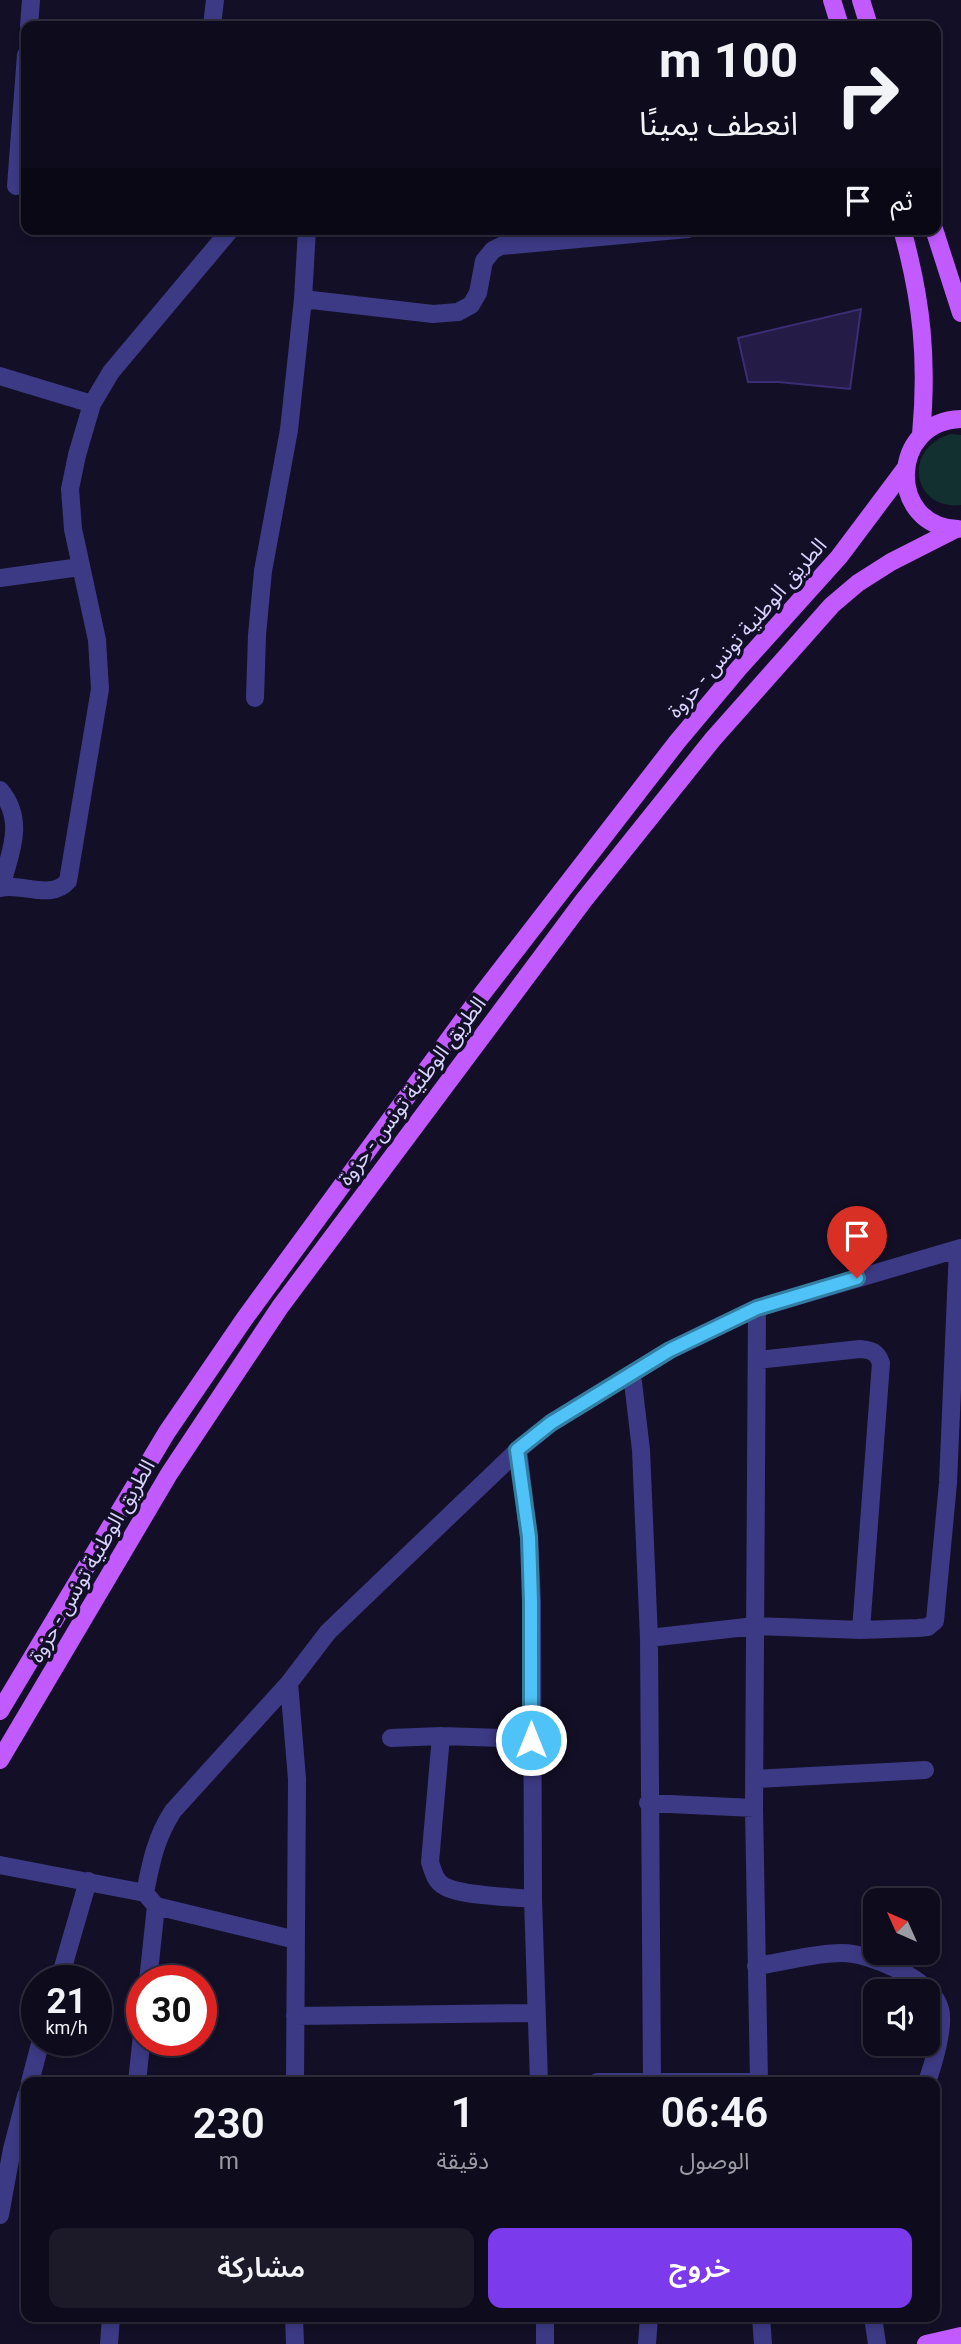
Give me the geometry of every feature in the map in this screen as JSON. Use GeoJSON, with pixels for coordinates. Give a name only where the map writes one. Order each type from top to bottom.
{"type":"FeatureCollection","features":[{"type":"Feature","properties":{"kind":"main road"},"geometry":{"type":"LineString","coordinates":[[832,0],[838,21]]}},
{"type":"Feature","properties":{"kind":"main road"},"geometry":{"type":"LineString","coordinates":[[860,0],[867,21]]}},
{"type":"Feature","properties":{"kind":"main road"},"geometry":{"type":"LineString","coordinates":[[904,235],[915,275],[924,342],[925,389],[921,435]]}},
{"type":"Feature","properties":{"kind":"main road"},"geometry":{"type":"LineString","coordinates":[[936,235],[961,313]]}},
{"type":"Feature","properties":{"kind":"main road"},"geometry":{"type":"LineString","coordinates":[[921,435],[938,423],[961,419]]}},
{"type":"Feature","properties":{"kind":"main road","name":"الطريق الوطنية تونس - حزوة"},"geometry":{"type":"LineString","coordinates":[[0,1711],[167,1432],[245,1318],[482,994],[677,742],[739,668],[839,557],[905,469],[910,451],[921,435]]}},
{"type":"Feature","properties":{"kind":"main road"},"geometry":{"type":"LineString","coordinates":[[905,469],[907,491],[917,509],[933,523],[957,529]]}},
{"type":"Feature","properties":{"kind":"main road","name":"الطريق الوطنية تونس - حزوة"},"geometry":{"type":"LineString","coordinates":[[0,1760],[200,1424],[280,1307],[584,900],[671,790],[814,624],[858,583],[891,562],[957,529]]}},
{"type":"Feature","properties":{"kind":"main road"},"geometry":{"type":"LineString","coordinates":[[452,1037],[472,1050]]}},
{"type":"Feature","properties":{"kind":"main road"},"geometry":{"type":"LineString","coordinates":[[926,2344],[961,2336]]}},
{"type":"Feature","properties":{"kind":"street"},"geometry":{"type":"LineString","coordinates":[[29,21],[31,0]]}},
{"type":"Feature","properties":{"kind":"street"},"geometry":{"type":"LineString","coordinates":[[213,21],[215,0]]}},
{"type":"Feature","properties":{"kind":"street"},"geometry":{"type":"LineString","coordinates":[[14,186],[21,110]]}},
{"type":"Feature","properties":{"kind":"street"},"geometry":{"type":"LineString","coordinates":[[0,790],[13,812],[16,827],[1,887],[10,885],[40,890],[55,889],[68,881],[100,689],[97,640],[73,529],[70,489],[77,455],[92,404],[111,372],[226,235]]}},
{"type":"Feature","properties":{"kind":"street"},"geometry":{"type":"LineString","coordinates":[[255,698],[263,571],[289,430],[303,299],[307,235]]}},
{"type":"Feature","properties":{"kind":"street"},"geometry":{"type":"LineString","coordinates":[[303,299],[433,314],[458,312],[471,305],[478,293],[484,261],[493,250],[501,246],[622,235]]}},
{"type":"Feature","properties":{"kind":"street"},"geometry":{"type":"LineString","coordinates":[[0,376],[92,404]]}},
{"type":"Feature","properties":{"kind":"street"},"geometry":{"type":"LineString","coordinates":[[0,578],[80,567]]}},
{"type":"Feature","properties":{"kind":"street"},"geometry":{"type":"LineString","coordinates":[[148,1965],[153,1851],[161,1829],[173,1811],[289,1683],[328,1632],[517,1450],[551,1423],[670,1350],[757,1308],[959,1248],[955,1483],[934,1621],[928,1627],[918,1628],[861,1630],[755,1626],[649,1638]]}},
{"type":"Feature","properties":{"kind":"street"},"geometry":{"type":"LineString","coordinates":[[757,1308],[754,1808],[759,2077]]}},
{"type":"Feature","properties":{"kind":"street"},"geometry":{"type":"LineString","coordinates":[[758,1360],[860,1349],[872,1350],[878,1355],[881,1363],[861,1630]]}},
{"type":"Feature","properties":{"kind":"street"},"geometry":{"type":"LineString","coordinates":[[632,1374],[641,1450],[649,1638],[648,1803],[652,2077]]}},
{"type":"Feature","properties":{"kind":"street"},"geometry":{"type":"LineString","coordinates":[[517,1450],[529,1537],[533,1899],[539,2077]]}},
{"type":"Feature","properties":{"kind":"street"},"geometry":{"type":"LineString","coordinates":[[289,1683],[297,1779],[295,2077]]}},
{"type":"Feature","properties":{"kind":"street"},"geometry":{"type":"LineString","coordinates":[[391,1738],[441,1736],[531,1740]]}},
{"type":"Feature","properties":{"kind":"street"},"geometry":{"type":"LineString","coordinates":[[441,1736],[430,1862],[436,1878],[444,1886],[458,1891],[533,1899]]}},
{"type":"Feature","properties":{"kind":"street"},"geometry":{"type":"LineString","coordinates":[[755,1779],[925,1770]]}},
{"type":"Feature","properties":{"kind":"street"},"geometry":{"type":"LineString","coordinates":[[648,1803],[754,1808]]}},
{"type":"Feature","properties":{"kind":"street"},"geometry":{"type":"LineString","coordinates":[[0,1865],[88,1881],[296,1940]]}},
{"type":"Feature","properties":{"kind":"street"},"geometry":{"type":"LineString","coordinates":[[64,1965],[88,1881]]}},
{"type":"Feature","properties":{"kind":"street"},"geometry":{"type":"LineString","coordinates":[[756,1966],[839,1952],[866,1955],[900,1970],[927,1990],[940,2008],[939,2034],[928,2077]]}},
{"type":"Feature","properties":{"kind":"street"},"geometry":{"type":"LineString","coordinates":[[295,2016],[536,2013]]}},
{"type":"Feature","properties":{"kind":"street"},"geometry":{"type":"LineString","coordinates":[[31,2077],[37,2056]]}},
{"type":"Feature","properties":{"kind":"street"},"geometry":{"type":"LineString","coordinates":[[138,2077],[140,2056]]}},
{"type":"Feature","properties":{"kind":"street"},"geometry":{"type":"LineString","coordinates":[[0,2214],[21,2115]]}},
{"type":"Feature","properties":{"kind":"street"},"geometry":{"type":"LineString","coordinates":[[108,2344],[110,2322]]}},
{"type":"Feature","properties":{"kind":"street"},"geometry":{"type":"LineString","coordinates":[[294,2322],[295,2344]]}},
{"type":"Feature","properties":{"kind":"street"},"geometry":{"type":"LineString","coordinates":[[545,2322],[545,2344]]}},
{"type":"Feature","properties":{"kind":"street"},"geometry":{"type":"LineString","coordinates":[[647,2344],[649,2322]]}},
{"type":"Feature","properties":{"kind":"street"},"geometry":{"type":"LineString","coordinates":[[761,2322],[763,2344]]}},
{"type":"Feature","properties":{"kind":"street"},"geometry":{"type":"LineString","coordinates":[[874,2322],[877,2344]]}},
{"type":"Feature","properties":{"kind":"green space"},"geometry":{"type":"Polygon","coordinates":[[[951,434],[961,435],[961,505],[945,504],[932,499],[919,477],[919,465],[924,452],[935,442],[951,434]]]}},
{"type":"Feature","properties":{"kind":"building"},"geometry":{"type":"Polygon","coordinates":[[[861,309],[850,389],[748,382],[738,338],[861,309]]]}},
{"type":"Feature","properties":{"kind":"route"},"geometry":{"type":"LineString","coordinates":[[531,1740],[529,1537],[517,1450],[551,1423],[670,1350],[757,1308],[857,1278]]}}]}
